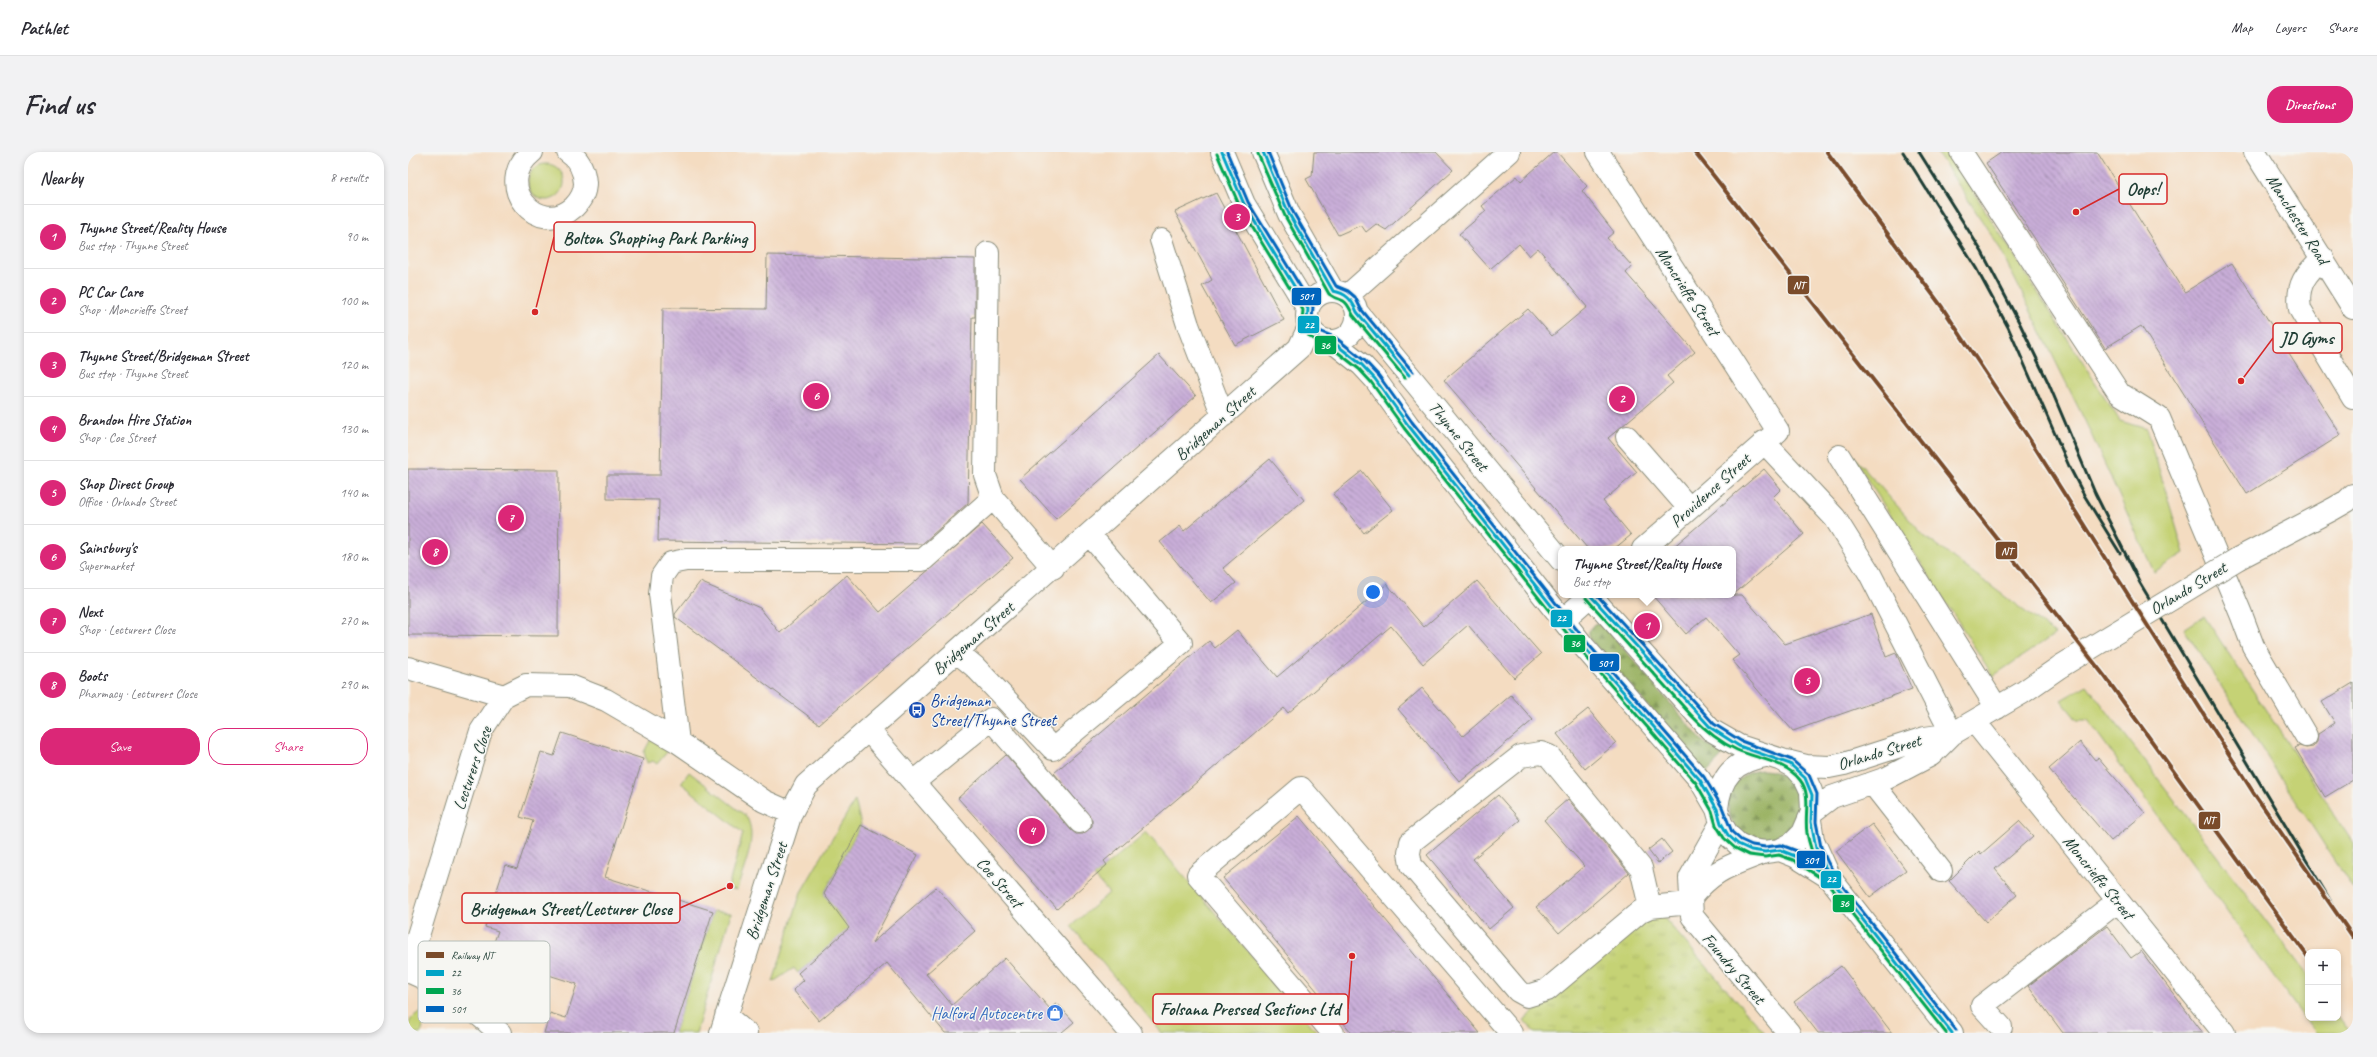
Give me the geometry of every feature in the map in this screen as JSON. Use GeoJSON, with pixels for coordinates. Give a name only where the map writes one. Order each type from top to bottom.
{"type":"FeatureCollection","features":[{"type":"Feature","properties":{"kind":"street"},"geometry":{"type":"LineString","coordinates":[[526,154],[518,167],[515,179],[516,191],[522,202],[536,214],[553,216],[561,215],[573,207],[580,199],[585,186],[584,175],[580,165],[568,152]]}},
{"type":"Feature","properties":{"kind":"street"},"geometry":{"type":"LineString","coordinates":[[1222,152],[1244,204],[1319,338],[1329,341],[1349,335],[1357,320],[1346,300]]}},
{"type":"Feature","properties":{"kind":"street","name":"Thynne Street"},"geometry":{"type":"LineString","coordinates":[[1263,152],[1289,214],[1346,300],[1558,556]]}},
{"type":"Feature","properties":{"kind":"street"},"geometry":{"type":"LineString","coordinates":[[1309,318],[1317,296],[1346,300],[1510,152]]}},
{"type":"Feature","properties":{"kind":"street","name":"Moncrieffe Street"},"geometry":{"type":"LineString","coordinates":[[1598,152],[1771,436],[1839,524],[1870,574],[1952,734]]}},
{"type":"Feature","properties":{"kind":"street"},"geometry":{"type":"LineString","coordinates":[[1961,152],[2119,393],[2159,418],[2253,646],[2306,736]]}},
{"type":"Feature","properties":{"kind":"street","name":"Manchester Road"},"geometry":{"type":"LineString","coordinates":[[2255,152],[2323,258],[2349,294]]}},
{"type":"Feature","properties":{"kind":"street"},"geometry":{"type":"LineString","coordinates":[[1161,240],[1188,325],[1223,416]]}},
{"type":"Feature","properties":{"kind":"street"},"geometry":{"type":"LineString","coordinates":[[988,253],[984,459],[985,475],[993,498],[1053,568]]}},
{"type":"Feature","properties":{"kind":"street"},"geometry":{"type":"LineString","coordinates":[[2323,258],[2303,278],[2299,294],[2300,309],[2353,398]]}},
{"type":"Feature","properties":{"kind":"street","name":"Bridgeman Street"},"geometry":{"type":"LineString","coordinates":[[1300,348],[1309,318]]}},
{"type":"Feature","properties":{"kind":"street","name":"Bridgeman Street"},"geometry":{"type":"LineString","coordinates":[[724,1025],[791,813],[806,785],[1300,348],[1329,341]]}},
{"type":"Feature","properties":{"kind":"street","name":"Thynne Street"},"geometry":{"type":"LineString","coordinates":[[1329,341],[1362,365],[1375,379],[1408,425],[1563,620],[1700,780],[1728,835],[1738,844],[1751,850],[1772,851],[1794,856],[1830,878]]}},
{"type":"Feature","properties":{"kind":"street","name":"Providence Street"},"geometry":{"type":"LineString","coordinates":[[1646,546],[1771,436]]}},
{"type":"Feature","properties":{"kind":"street"},"geometry":{"type":"LineString","coordinates":[[1627,437],[1689,508]]}},
{"type":"Feature","properties":{"kind":"street"},"geometry":{"type":"LineString","coordinates":[[1839,456],[1997,708]]}},
{"type":"Feature","properties":{"kind":"street"},"geometry":{"type":"LineString","coordinates":[[678,742],[660,594],[662,576],[671,563],[686,560],[923,560],[993,498]]}},
{"type":"Feature","properties":{"kind":"street","name":"Orlando Street"},"geometry":{"type":"LineString","coordinates":[[1811,816],[1832,797],[1873,784],[1931,755],[1952,734],[1997,708],[2061,666],[2238,558],[2347,501]]}},
{"type":"Feature","properties":{"kind":"street"},"geometry":{"type":"LineString","coordinates":[[957,652],[975,667],[1053,749],[1181,643],[1090,535]]}},
{"type":"Feature","properties":{"kind":"street"},"geometry":{"type":"LineString","coordinates":[[1563,620],[1587,598]]}},
{"type":"Feature","properties":{"kind":"street","name":"Thynne Street"},"geometry":{"type":"LineString","coordinates":[[1593,598],[1711,730],[1739,746],[1795,767],[1805,778],[1811,791],[1813,840],[1830,878],[1952,1033]]}},
{"type":"Feature","properties":{"kind":"street"},"geometry":{"type":"LineString","coordinates":[[408,668],[504,696],[526,686],[570,686],[606,700],[678,742],[764,801],[791,813]]}},
{"type":"Feature","properties":{"kind":"street","name":"Lecturers Close"},"geometry":{"type":"LineString","coordinates":[[408,970],[481,731],[504,696]]}},
{"type":"Feature","properties":{"kind":"street"},"geometry":{"type":"LineString","coordinates":[[914,782],[991,719],[1080,822]]}},
{"type":"Feature","properties":{"kind":"street","name":"Moncrieffe Street"},"geometry":{"type":"LineString","coordinates":[[1974,721],[2224,1033]]}},
{"type":"Feature","properties":{"kind":"street","name":"Coe Street"},"geometry":{"type":"LineString","coordinates":[[869,730],[1131,1033]]}},
{"type":"Feature","properties":{"kind":"street","name":"Orlando Street"},"geometry":{"type":"LineString","coordinates":[[1774,758],[1806,766],[1828,767],[1844,764],[1925,738],[1952,734]]}},
{"type":"Feature","properties":{"kind":"street"},"geometry":{"type":"LineString","coordinates":[[1650,907],[1641,868],[1549,756],[1541,753],[1521,756],[1411,842],[1409,853],[1411,865],[1518,991],[1527,996],[1547,990],[1641,911],[1650,907],[1690,901],[1705,881],[1722,869],[1793,843],[1804,833],[1811,816]]}},
{"type":"Feature","properties":{"kind":"street"},"geometry":{"type":"LineString","coordinates":[[1719,816],[1718,793],[1725,778],[1736,766],[1750,759],[1774,758]]}},
{"type":"Feature","properties":{"kind":"street"},"geometry":{"type":"LineString","coordinates":[[1873,784],[1941,871]]}},
{"type":"Feature","properties":{"kind":"street"},"geometry":{"type":"LineString","coordinates":[[1333,1033],[1198,875],[1301,788],[1511,1033]]}},
{"type":"Feature","properties":{"kind":"street","name":"Foundry Street"},"geometry":{"type":"LineString","coordinates":[[1719,816],[1690,878],[1690,901],[1692,916],[1696,923],[1789,1033]]}},
{"type":"Feature","properties":{"kind":"street"},"geometry":{"type":"LineString","coordinates":[[2001,1027],[1982,1006],[2118,901]]}},
{"type":"Feature","properties":{"kind":"street"},"geometry":{"type":"LineString","coordinates":[[408,970],[418,975]]}},
{"type":"Feature","properties":{"kind":"street"},"geometry":{"type":"LineString","coordinates":[[488,1023],[500,1033]]}},
{"type":"Feature","properties":{"kind":"street"},"geometry":{"type":"LineString","coordinates":[[724,1025],[746,1033]]}},
{"type":"Feature","properties":{"kind":"green space"},"geometry":{"type":"Polygon","coordinates":[[[1937,152],[1948,152],[2120,421],[2147,429],[2184,553],[2154,572],[2086,423],[1999,247],[1937,152]]]}},
{"type":"Feature","properties":{"kind":"green space"},"geometry":{"type":"Polygon","coordinates":[[[549,164],[559,169],[563,175],[563,189],[559,195],[553,199],[543,200],[533,195],[529,189],[528,179],[533,169],[539,165],[549,164]]]}},
{"type":"Feature","properties":{"kind":"green space"},"geometry":{"type":"Polygon","coordinates":[[[1852,455],[1924,536],[2055,634],[1993,676],[1852,455]]]}},
{"type":"Feature","properties":{"kind":"green space"},"geometry":{"type":"Polygon","coordinates":[[[2204,616],[2353,843],[2353,889],[2184,629],[2204,616]]]}},
{"type":"Feature","properties":{"kind":"green space"},"geometry":{"type":"Polygon","coordinates":[[[1602,623],[1705,744],[1724,754],[1706,773],[1589,638],[1589,630],[1594,624],[1602,623]]]}},
{"type":"Feature","properties":{"kind":"green space"},"geometry":{"type":"Polygon","coordinates":[[[2087,685],[2305,972],[2305,1019],[2088,720],[2077,720],[2061,700],[2087,685]]]}},
{"type":"Feature","properties":{"kind":"green space"},"geometry":{"type":"Polygon","coordinates":[[[651,739],[667,752],[657,764],[653,761],[647,763],[644,752],[651,739]]]}},
{"type":"Feature","properties":{"kind":"green space"},"geometry":{"type":"Polygon","coordinates":[[[1763,770],[1776,773],[1788,780],[1795,792],[1798,805],[1795,818],[1788,830],[1776,837],[1763,840],[1750,837],[1738,830],[1731,818],[1728,805],[1731,792],[1738,780],[1750,773],[1763,770]]]}},
{"type":"Feature","properties":{"kind":"green space"},"geometry":{"type":"Polygon","coordinates":[[[689,772],[746,816],[750,824],[751,833],[749,853],[737,890],[728,888],[743,833],[681,783],[689,772]]]}},
{"type":"Feature","properties":{"kind":"green space"},"geometry":{"type":"Polygon","coordinates":[[[855,800],[861,825],[824,894],[850,928],[798,973],[794,968],[773,982],[801,892],[855,800]]]}},
{"type":"Feature","properties":{"kind":"green space"},"geometry":{"type":"Polygon","coordinates":[[[1146,832],[1318,1033],[1162,1033],[1071,926],[1109,893],[1094,876],[1146,832]]]}},
{"type":"Feature","properties":{"kind":"green space"},"geometry":{"type":"Polygon","coordinates":[[[1657,910],[1765,1033],[1535,1033],[1524,1020],[1657,910]]]}},
{"type":"Feature","properties":{"kind":"green space"},"geometry":{"type":"Polygon","coordinates":[[[713,911],[731,913],[696,1033],[674,1033],[713,911]]]}},
{"type":"Feature","properties":{"kind":"green space"},"geometry":{"type":"Polygon","coordinates":[[[418,1013],[418,1023],[424,1023],[421,1033],[408,1033],[408,1026],[414,1016],[418,1013]]]}},
{"type":"Feature","properties":{"kind":"green space"},"geometry":{"type":"Polygon","coordinates":[[[2341,1020],[2351,1033],[2315,1033],[2306,1021],[2341,1020]]]}},
{"type":"Feature","properties":{"kind":"building"},"geometry":{"type":"Polygon","coordinates":[[[1314,152],[1436,152],[1453,170],[1386,230],[1376,224],[1366,232],[1361,225],[1338,235],[1306,179],[1312,176],[1314,152]]]}},
{"type":"Feature","properties":{"kind":"building"},"geometry":{"type":"Polygon","coordinates":[[[1554,152],[1557,152],[1587,186],[1582,191],[1614,232],[1607,238],[1632,266],[1626,273],[1695,352],[1667,376],[1673,383],[1608,438],[1637,472],[1603,501],[1631,535],[1618,546],[1585,546],[1444,380],[1528,309],[1552,336],[1587,307],[1538,248],[1529,256],[1519,244],[1490,269],[1459,234],[1486,211],[1482,206],[1517,176],[1521,181],[1554,152]]]}},
{"type":"Feature","properties":{"kind":"building"},"geometry":{"type":"Polygon","coordinates":[[[2002,152],[2097,152],[2185,292],[2232,263],[2341,435],[2247,494],[2141,326],[2105,348],[1986,163],[2002,152]]]}},
{"type":"Feature","properties":{"kind":"building"},"geometry":{"type":"Polygon","coordinates":[[[1216,193],[1284,320],[1235,345],[1202,286],[1212,280],[1175,212],[1216,193]]]}},
{"type":"Feature","properties":{"kind":"building"},"geometry":{"type":"Polygon","coordinates":[[[767,255],[975,259],[975,317],[972,317],[968,503],[922,544],[658,541],[659,500],[607,499],[607,475],[660,475],[663,308],[766,309],[767,255]]]}},
{"type":"Feature","properties":{"kind":"building"},"geometry":{"type":"Polygon","coordinates":[[[1159,355],[1196,396],[1056,519],[1020,479],[1159,355]]]}},
{"type":"Feature","properties":{"kind":"building"},"geometry":{"type":"Polygon","coordinates":[[[1270,459],[1304,500],[1223,568],[1236,583],[1211,603],[1160,542],[1180,526],[1184,531],[1270,459]]]}},
{"type":"Feature","properties":{"kind":"building"},"geometry":{"type":"Polygon","coordinates":[[[408,469],[559,470],[558,636],[408,635],[408,469]]]}},
{"type":"Feature","properties":{"kind":"building"},"geometry":{"type":"Polygon","coordinates":[[[1764,469],[1781,489],[1773,497],[1804,534],[1736,592],[1736,546],[1674,546],[1764,469]]]}},
{"type":"Feature","properties":{"kind":"building"},"geometry":{"type":"Polygon","coordinates":[[[1362,471],[1393,510],[1364,533],[1333,494],[1362,471]]]}},
{"type":"Feature","properties":{"kind":"building"},"geometry":{"type":"Polygon","coordinates":[[[982,524],[1013,558],[819,724],[675,617],[675,614],[700,582],[760,608],[780,633],[847,575],[880,612],[982,524]]]}},
{"type":"Feature","properties":{"kind":"building"},"geometry":{"type":"Polygon","coordinates":[[[1477,581],[1541,654],[1514,678],[1468,625],[1423,664],[1391,626],[1288,713],[1284,708],[1104,861],[1107,865],[1057,909],[958,798],[1006,755],[1071,830],[1076,834],[1083,834],[1092,826],[1092,819],[1054,773],[1209,641],[1215,648],[1237,630],[1277,677],[1387,584],[1424,627],[1477,581]]]}},
{"type":"Feature","properties":{"kind":"building"},"geometry":{"type":"Polygon","coordinates":[[[1736,595],[1742,595],[1785,644],[1871,614],[1886,657],[1896,653],[1912,689],[1793,731],[1732,660],[1739,655],[1706,617],[1686,634],[1655,598],[1736,598],[1736,595]]]}},
{"type":"Feature","properties":{"kind":"building"},"geometry":{"type":"Polygon","coordinates":[[[2353,683],[2353,780],[2325,797],[2295,748],[2299,746],[2306,748],[2313,747],[2317,742],[2318,734],[2335,723],[2322,702],[2353,683]]]}},
{"type":"Feature","properties":{"kind":"building"},"geometry":{"type":"Polygon","coordinates":[[[1422,688],[1463,736],[1511,695],[1533,720],[1460,782],[1398,709],[1422,688]]]}},
{"type":"Feature","properties":{"kind":"building"},"geometry":{"type":"Polygon","coordinates":[[[1588,709],[1616,743],[1585,769],[1557,734],[1588,709]]]}},
{"type":"Feature","properties":{"kind":"building"},"geometry":{"type":"Polygon","coordinates":[[[562,733],[643,759],[605,877],[713,911],[674,1033],[544,1033],[547,1023],[550,1023],[550,1013],[566,1018],[577,984],[550,975],[550,941],[494,941],[498,931],[485,927],[505,865],[517,869],[533,821],[520,817],[541,752],[554,756],[562,733]]]}},
{"type":"Feature","properties":{"kind":"building"},"geometry":{"type":"Polygon","coordinates":[[[2080,742],[2095,760],[2098,758],[2145,813],[2111,841],[2049,769],[2080,742]]]}},
{"type":"Feature","properties":{"kind":"building"},"geometry":{"type":"Polygon","coordinates":[[[1498,795],[1520,820],[1473,859],[1514,908],[1489,929],[1427,855],[1498,795]]]}},
{"type":"Feature","properties":{"kind":"building"},"geometry":{"type":"Polygon","coordinates":[[[1568,799],[1629,873],[1559,933],[1536,907],[1584,866],[1544,820],[1568,799]]]}},
{"type":"Feature","properties":{"kind":"building"},"geometry":{"type":"Polygon","coordinates":[[[1299,816],[1480,1033],[1352,1033],[1223,878],[1299,816]]]}},
{"type":"Feature","properties":{"kind":"building"},"geometry":{"type":"Polygon","coordinates":[[[2019,821],[2033,836],[1995,869],[2017,895],[1986,922],[1949,881],[1979,851],[1981,854],[2019,821]]]}},
{"type":"Feature","properties":{"kind":"building"},"geometry":{"type":"Polygon","coordinates":[[[1872,824],[1906,870],[1870,897],[1836,851],[1872,824]]]}},
{"type":"Feature","properties":{"kind":"building"},"geometry":{"type":"Polygon","coordinates":[[[861,825],[918,855],[872,943],[936,887],[975,931],[926,974],[952,1005],[1005,958],[1050,1009],[1057,1003],[1074,1022],[1061,1033],[945,1033],[887,963],[819,1021],[793,990],[804,980],[798,973],[849,928],[824,894],[861,825]]]}},
{"type":"Feature","properties":{"kind":"building"},"geometry":{"type":"Polygon","coordinates":[[[1662,839],[1672,852],[1658,863],[1648,850],[1662,839]]]}},
{"type":"Feature","properties":{"kind":"building"},"geometry":{"type":"Polygon","coordinates":[[[2107,926],[2131,958],[2141,951],[2203,1033],[2063,1033],[2028,986],[2107,926]]]}},
{"type":"Feature","properties":{"kind":"building"},"geometry":{"type":"Polygon","coordinates":[[[1841,966],[1892,1033],[1818,1033],[1794,1002],[1841,966]]]}},
{"type":"Feature","properties":{"kind":"railway"},"geometry":{"type":"LineString","coordinates":[[1903,152],[1976,268],[2008,327],[2069,466],[2084,495],[2120,553]]}},
{"type":"Feature","properties":{"kind":"railway"},"geometry":{"type":"LineString","coordinates":[[1919,152],[1982,252],[2020,324],[2048,382],[2095,493],[2140,583],[2345,925]]}},
{"type":"Feature","properties":{"kind":"rail line","name":"NT"},"geometry":{"type":"LineString","coordinates":[[1695,152],[2106,678],[2305,953]]}},
{"type":"Feature","properties":{"kind":"rail line","name":"NT"},"geometry":{"type":"LineString","coordinates":[[1827,152],[1942,307],[2032,443],[2253,792],[2353,937]]}},
{"type":"Feature","properties":{"kind":"transit line","name":"22"},"geometry":{"type":"LineString","coordinates":[[1222,152],[1244,204],[1308,309],[1307,321],[1313,333],[1319,338],[1333,342],[1362,365],[1375,379],[1408,425],[1585,648],[1700,780],[1717,809],[1721,823],[1728,835],[1738,844],[1751,850],[1765,852],[1780,850],[1795,856],[1830,878],[1952,1033]]}},
{"type":"Feature","properties":{"kind":"transit line","name":"501"},"geometry":{"type":"LineString","coordinates":[[1227,152],[1248,202],[1313,307],[1312,320],[1317,330],[1336,338],[1365,361],[1379,376],[1412,422],[1589,645],[1704,777],[1722,807],[1732,832],[1741,840],[1752,845],[1765,847],[1781,845],[1797,851],[1833,874],[1956,1030]]}},
{"type":"Feature","properties":{"kind":"transit line","name":"22"},"geometry":{"type":"LineString","coordinates":[[1263,152],[1289,214],[1333,291],[1342,293],[1351,301],[1357,312],[1409,375]]}},
{"type":"Feature","properties":{"kind":"transit line","name":"501"},"geometry":{"type":"LineString","coordinates":[[1268,152],[1293,212],[1336,286],[1348,291],[1355,297],[1361,309],[1413,372]]}},
{"type":"Feature","properties":{"kind":"transit line","name":"36"},"geometry":{"type":"LineString","coordinates":[[1217,154],[1240,207],[1303,310],[1302,322],[1309,336],[1317,342],[1331,347],[1359,369],[1371,382],[1404,428],[1581,651],[1696,783],[1712,811],[1716,825],[1724,838],[1735,848],[1749,855],[1765,857],[1779,855],[1793,860],[1827,882],[1946,1033]]}},
{"type":"Feature","properties":{"kind":"transit line","name":"36"},"geometry":{"type":"LineString","coordinates":[[1258,154],[1285,216],[1329,294],[1347,304],[1353,315],[1405,378]]}},
{"type":"Feature","properties":{"kind":"transit line","name":"36"},"geometry":{"type":"LineString","coordinates":[[1586,598],[1691,715],[1707,730],[1718,739],[1737,750],[1771,761],[1787,769],[1800,780],[1806,792],[1806,826],[1811,849],[1821,871],[1834,891]]}},
{"type":"Feature","properties":{"kind":"transit line","name":"22"},"geometry":{"type":"LineString","coordinates":[[1593,598],[1711,728],[1739,746],[1790,764],[1805,778],[1812,795],[1811,822],[1816,848],[1838,888]]}},
{"type":"Feature","properties":{"kind":"transit line","name":"501"},"geometry":{"type":"LineString","coordinates":[[1600,598],[1714,724],[1741,741],[1792,760],[1809,775],[1817,794],[1816,822],[1821,847],[1828,863],[1842,885]]}},
{"type":"Feature","properties":{"kind":"place","name":"Oops!"},"geometry":{"type":"Point","coordinates":[2076,212]}},
{"type":"Feature","properties":{"kind":"place","name":"Thynne Street/Bridgeman Street"},"geometry":{"type":"Point","coordinates":[1237,217]}},
{"type":"Feature","properties":{"kind":"place","name":"Bolton Shopping Park Parking"},"geometry":{"type":"Point","coordinates":[535,312]}},
{"type":"Feature","properties":{"kind":"place","name":"JD Gyms"},"geometry":{"type":"Point","coordinates":[2241,381]}},
{"type":"Feature","properties":{"kind":"place","name":"Sainsbury's"},"geometry":{"type":"Point","coordinates":[816,396]}},
{"type":"Feature","properties":{"kind":"place","name":"PC Car Care"},"geometry":{"type":"Point","coordinates":[1622,399]}},
{"type":"Feature","properties":{"kind":"place","name":"Next"},"geometry":{"type":"Point","coordinates":[511,518]}},
{"type":"Feature","properties":{"kind":"place","name":"Boots"},"geometry":{"type":"Point","coordinates":[435,552]}},
{"type":"Feature","properties":{"kind":"place","name":"Thynne Street/Reality House"},"geometry":{"type":"Point","coordinates":[1647,626]}},
{"type":"Feature","properties":{"kind":"place","name":"Shop Direct Group"},"geometry":{"type":"Point","coordinates":[1807,681]}},
{"type":"Feature","properties":{"kind":"place","name":"Bridgeman Street/Thynne Street"},"geometry":{"type":"Point","coordinates":[917,710]}},
{"type":"Feature","properties":{"kind":"place","name":"Brandon Hire Station"},"geometry":{"type":"Point","coordinates":[1032,831]}},
{"type":"Feature","properties":{"kind":"place","name":"Bridgeman Street/Lecturer Close"},"geometry":{"type":"Point","coordinates":[730,886]}},
{"type":"Feature","properties":{"kind":"place","name":"Folsana Pressed Sections Ltd"},"geometry":{"type":"Point","coordinates":[1352,956]}},
{"type":"Feature","properties":{"kind":"place","name":"Halford Autocentre"},"geometry":{"type":"Point","coordinates":[1055,1013]}}]}
